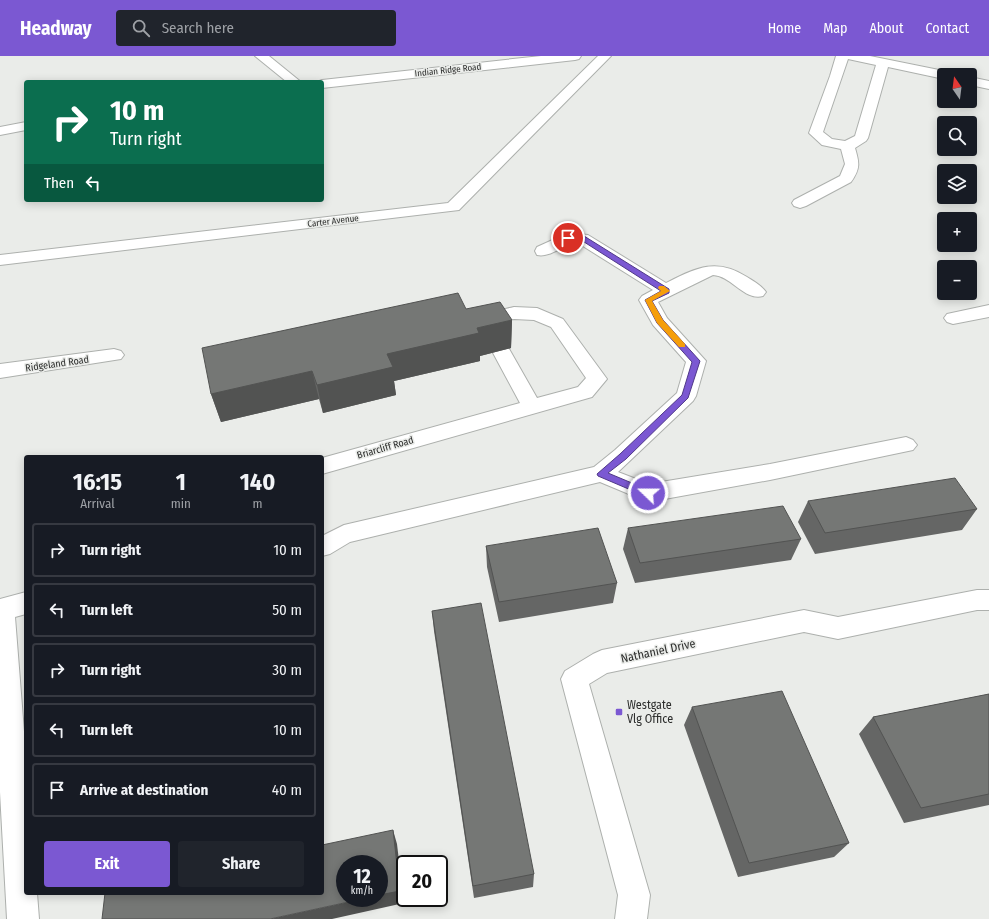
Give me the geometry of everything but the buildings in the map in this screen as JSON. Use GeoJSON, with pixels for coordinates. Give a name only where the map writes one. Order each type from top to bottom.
{"type":"FeatureCollection","features":[{"type":"Feature","properties":{"kind":"street"},"geometry":{"type":"LineString","coordinates":[[261,56],[291,80]]}},
{"type":"Feature","properties":{"kind":"street","name":"Indian Ridge Road"},"geometry":{"type":"LineString","coordinates":[[324,84],[575,56]]}},
{"type":"Feature","properties":{"kind":"street","name":"Carter Avenue"},"geometry":{"type":"LineString","coordinates":[[0,260],[453,207],[605,56]]}},
{"type":"Feature","properties":{"kind":"street"},"geometry":{"type":"LineString","coordinates":[[842,56],[839,72],[818,123],[816,133],[827,142],[847,146],[861,138],[883,62]]}},
{"type":"Feature","properties":{"kind":"street"},"geometry":{"type":"LineString","coordinates":[[852,56],[937,74]]}},
{"type":"Feature","properties":{"kind":"street"},"geometry":{"type":"LineString","coordinates":[[977,82],[989,85]]}},
{"type":"Feature","properties":{"kind":"street"},"geometry":{"type":"LineString","coordinates":[[0,131],[24,126]]}},
{"type":"Feature","properties":{"kind":"street"},"geometry":{"type":"LineString","coordinates":[[800,203],[846,179],[852,164],[847,146]]}},
{"type":"Feature","properties":{"kind":"street"},"geometry":{"type":"LineString","coordinates":[[543,251],[568,238],[582,238],[666,291]]}},
{"type":"Feature","properties":{"kind":"street"},"geometry":{"type":"LineString","coordinates":[[324,547],[344,534],[601,474],[623,456],[686,396],[696,361],[659,321],[648,300],[712,270],[729,274],[757,292]]}},
{"type":"Feature","properties":{"kind":"street"},"geometry":{"type":"LineString","coordinates":[[952,318],[989,311]]}},
{"type":"Feature","properties":{"kind":"street","name":"Briarcliff Road"},"geometry":{"type":"LineString","coordinates":[[324,465],[448,429],[585,392],[597,379],[557,323],[537,314],[514,313],[499,316],[490,322],[490,332]]}},
{"type":"Feature","properties":{"kind":"street"},"geometry":{"type":"LineString","coordinates":[[501,351],[532,407]]}},
{"type":"Feature","properties":{"kind":"street","name":"Ridgeland Road"},"geometry":{"type":"LineString","coordinates":[[0,371],[114,356]]}},
{"type":"Feature","properties":{"kind":"street"},"geometry":{"type":"LineString","coordinates":[[601,474],[648,493],[770,472],[906,445]]}},
{"type":"Feature","properties":{"kind":"street","name":"Nathaniel Drive"},"geometry":{"type":"LineString","coordinates":[[631,919],[634,894],[574,679],[602,662],[804,621],[838,628],[977,600],[989,600]]}},
{"type":"Feature","properties":{"kind":"street"},"geometry":{"type":"LineString","coordinates":[[9,607],[23,919]]}},
{"type":"Feature","properties":{"kind":"slow traffic"},"geometry":{"type":"LineString","coordinates":[[662,288],[666,291],[648,300],[659,321],[682,346]]}},
{"type":"Feature","properties":{"kind":"place","name":"Westgate Vlg Office"},"geometry":{"type":"Point","coordinates":[619,712]}},
{"type":"Feature","properties":{"kind":"route"},"geometry":{"type":"LineString","coordinates":[[568,238],[582,238],[666,291],[648,300],[659,321],[696,361],[686,396],[623,456],[601,474],[648,493]]}}]}
